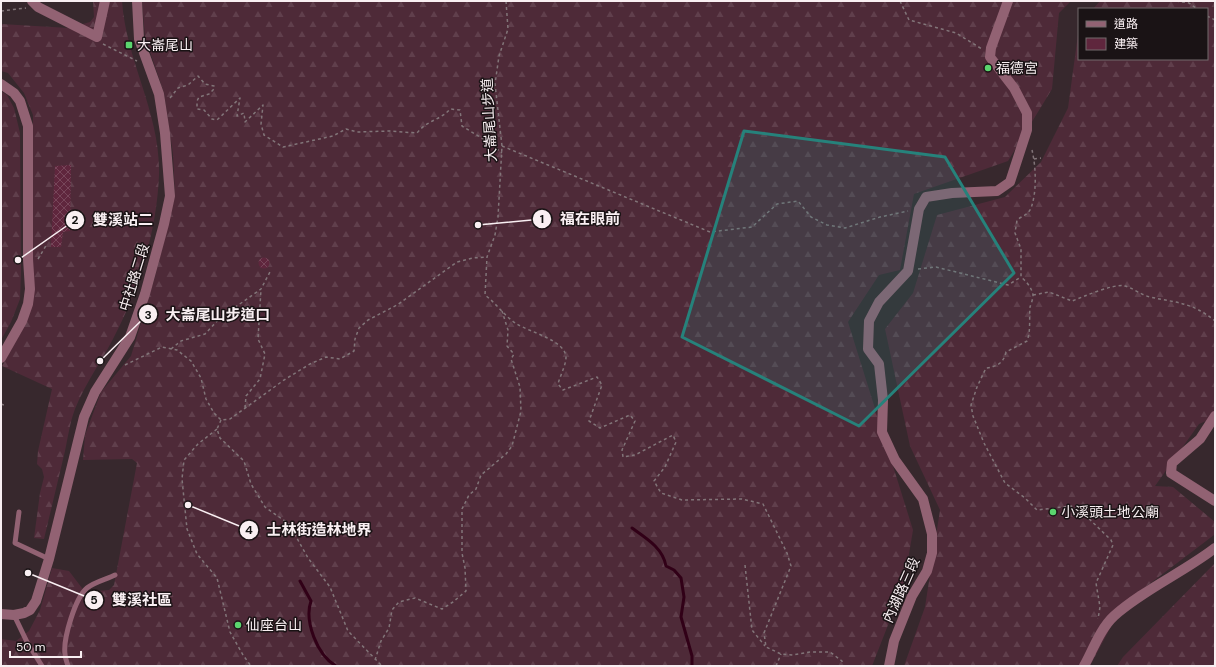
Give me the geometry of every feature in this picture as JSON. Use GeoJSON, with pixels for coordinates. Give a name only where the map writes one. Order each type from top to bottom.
{"type":"FeatureCollection","features":[{"type":"Feature","properties":{"kind":"street"},"geometry":{"type":"LineString","coordinates":[[35,4],[97,38],[105,1]]}},
{"type":"Feature","properties":{"kind":"street","name":"中社路二段"},"geometry":{"type":"LineString","coordinates":[[1,614],[14,615],[30,610],[36,600],[49,559],[84,417],[95,392],[130,337],[145,294],[164,224],[170,196],[165,133],[159,96],[139,39],[138,1]]}},
{"type":"Feature","properties":{"kind":"street"},"geometry":{"type":"LineString","coordinates":[[908,271],[919,209],[926,197],[952,193],[997,192],[1010,182],[1026,130],[1027,113],[1014,88],[992,62],[990,54],[1008,1]]}},
{"type":"Feature","properties":{"kind":"street"},"geometry":{"type":"LineString","coordinates":[[1,84],[14,93],[20,102],[28,126],[28,259],[30,289],[28,304],[22,321],[1,358]]}},
{"type":"Feature","properties":{"kind":"street","name":"內湖路三段"},"geometry":{"type":"LineString","coordinates":[[889,666],[894,641],[912,596],[928,571],[932,553],[932,534],[923,500],[895,460],[882,432],[883,400],[879,364],[868,349],[869,321],[879,302],[908,271]]}},
{"type":"Feature","properties":{"kind":"street"},"geometry":{"type":"LineString","coordinates":[[1215,416],[1200,439],[1172,463],[1171,473],[1215,501]]}},
{"type":"Feature","properties":{"kind":"street"},"geometry":{"type":"LineString","coordinates":[[1084,666],[1100,636],[1113,617],[1168,578],[1215,548]]}},
{"type":"Feature","properties":{"kind":"lane"},"geometry":{"type":"LineString","coordinates":[[19,512],[15,543],[49,559]]}},
{"type":"Feature","properties":{"kind":"lane"},"geometry":{"type":"LineString","coordinates":[[68,666],[65,653],[68,631],[73,612],[87,588],[115,575]]}},
{"type":"Feature","properties":{"kind":"lane"},"geometry":{"type":"LineString","coordinates":[[14,615],[27,642],[42,666]]}},
{"type":"Feature","properties":{"kind":"path","name":"大崙尾山步道"},"geometry":{"type":"LineString","coordinates":[[506,1],[508,29],[498,56],[495,84],[502,153],[497,223],[495,235],[487,257],[485,296],[501,310],[509,320],[524,329],[544,336],[562,347],[566,357],[558,384],[563,390],[597,377],[602,385],[589,421],[600,428],[630,415],[635,421],[622,450],[624,457],[635,455],[673,435],[676,442],[665,467],[654,481],[661,493],[682,500],[742,499],[763,504],[787,553],[791,566],[764,633],[766,647]]}},
{"type":"Feature","properties":{"kind":"path"},"geometry":{"type":"LineString","coordinates":[[900,1],[909,20],[956,33],[990,54]]}},
{"type":"Feature","properties":{"kind":"path"},"geometry":{"type":"LineString","coordinates":[[1176,1],[1189,3],[1196,8]]}},
{"type":"Feature","properties":{"kind":"path"},"geometry":{"type":"LineString","coordinates":[[1,11],[35,4]]}},
{"type":"Feature","properties":{"kind":"path"},"geometry":{"type":"LineString","coordinates":[[97,38],[105,47],[148,66]]}},
{"type":"Feature","properties":{"kind":"path"},"geometry":{"type":"LineString","coordinates":[[159,96],[169,99],[178,88],[188,85],[198,76],[201,77],[206,84],[214,86],[214,89],[209,94],[199,97],[197,101],[197,109],[204,110],[212,119],[217,120],[240,98],[237,116],[244,113],[245,122],[263,105],[261,124],[264,135],[283,147],[333,136],[346,129],[357,132],[389,131],[417,133],[424,124],[446,114],[450,108],[460,110],[462,126],[488,142],[502,153]]}},
{"type":"Feature","properties":{"kind":"path"},"geometry":{"type":"LineString","coordinates":[[1026,130],[1034,159],[1036,187],[1031,208],[1026,215],[1017,220],[1015,227],[1021,249],[1021,277],[1026,282],[1033,295],[1027,341],[1006,352],[1003,360],[994,367],[986,368],[977,387],[972,405],[973,416],[984,443],[1005,482],[1026,498],[1037,510],[1071,506],[1080,510],[1111,540],[1112,545],[1096,583],[1100,607],[1098,621]]}},
{"type":"Feature","properties":{"kind":"path"},"geometry":{"type":"LineString","coordinates":[[502,146],[710,232],[752,227],[778,204],[798,201],[811,217],[827,225],[845,228],[880,217],[919,209]]}},
{"type":"Feature","properties":{"kind":"path"},"geometry":{"type":"LineString","coordinates":[[1034,159],[1041,158]]}},
{"type":"Feature","properties":{"kind":"path"},"geometry":{"type":"LineString","coordinates":[[478,225],[497,223]]}},
{"type":"Feature","properties":{"kind":"path"},"geometry":{"type":"LineString","coordinates":[[28,259],[37,260],[47,244]]}},
{"type":"Feature","properties":{"kind":"path"},"geometry":{"type":"LineString","coordinates":[[221,420],[230,419],[284,380],[310,364],[326,357],[340,359],[354,351],[355,339],[359,328],[368,320],[397,305],[457,262],[473,258],[487,257]]}},
{"type":"Feature","properties":{"kind":"path"},"geometry":{"type":"LineString","coordinates":[[908,271],[936,267],[1008,285],[1021,277]]}},
{"type":"Feature","properties":{"kind":"path"},"geometry":{"type":"LineString","coordinates":[[245,408],[246,396],[260,379],[265,354],[258,339],[262,289],[271,270]]}},
{"type":"Feature","properties":{"kind":"path"},"geometry":{"type":"LineString","coordinates":[[1033,295],[1049,292],[1072,301],[1094,292],[1124,285],[1149,296],[1180,302],[1203,311],[1215,321]]}},
{"type":"Feature","properties":{"kind":"path"},"geometry":{"type":"LineString","coordinates":[[171,349],[181,341],[205,334],[220,318],[262,289]]}},
{"type":"Feature","properties":{"kind":"path"},"geometry":{"type":"LineString","coordinates":[[375,660],[381,641],[389,628],[392,610],[399,602],[415,598],[442,609],[466,591],[465,568],[462,553],[462,509],[469,495],[476,489],[481,475],[506,454],[512,446],[522,411],[520,387],[511,359],[514,354],[507,346],[508,330],[501,310]]}},
{"type":"Feature","properties":{"kind":"path"},"geometry":{"type":"LineString","coordinates":[[115,362],[126,365],[162,347],[177,350],[191,361],[201,378],[206,399],[214,413],[221,420]]}},
{"type":"Feature","properties":{"kind":"path"},"geometry":{"type":"LineString","coordinates":[[221,420],[217,429],[198,444],[184,460],[182,479],[188,529],[197,554],[217,578],[230,632],[251,666]]}},
{"type":"Feature","properties":{"kind":"path"},"geometry":{"type":"LineString","coordinates":[[217,429],[220,438],[244,461],[251,484],[265,508],[289,524],[308,558],[330,587],[348,632],[382,666]]}},
{"type":"Feature","properties":{"kind":"path"},"geometry":{"type":"LineString","coordinates":[[745,565],[752,630],[766,647],[781,654],[793,656],[810,652],[830,652],[842,661],[842,666]]}},
{"type":"Feature","properties":{"kind":"path"},"geometry":{"type":"LineString","coordinates":[[776,666],[781,654]]}},
{"type":"Feature","properties":{"kind":"highlighted area"},"geometry":{"type":"Polygon","coordinates":[[[744,131],[945,157],[1014,273],[859,426],[682,337],[744,131]]]}},
{"type":"Feature","properties":{"kind":"green space"},"geometry":{"type":"Polygon","coordinates":[[[93,1],[122,1],[130,45],[155,131],[158,152],[158,195],[151,234],[141,274],[113,339],[79,399],[70,424],[44,539],[34,538],[40,493],[44,477],[42,469],[37,464],[38,451],[52,389],[2,366],[24,326],[32,240],[33,115],[24,93],[8,73],[1,71],[1,24],[69,28],[90,22],[94,17],[93,1]]]}},
{"type":"Feature","properties":{"kind":"green space"},"geometry":{"type":"Polygon","coordinates":[[[142,1],[1071,1],[1059,13],[1052,89],[1008,161],[914,194],[900,270],[879,275],[848,322],[913,530],[904,584],[872,666],[1,666],[1,639],[16,641],[29,631],[40,610],[52,568],[69,571],[85,592],[109,590],[114,585],[137,463],[132,459],[83,460],[85,435],[101,392],[131,356],[155,277],[175,195],[173,154],[164,93],[145,37],[142,1]]]}},
{"type":"Feature","properties":{"kind":"green space"},"geometry":{"type":"Polygon","coordinates":[[[1100,1],[1215,1],[1215,417],[1199,424],[1155,486],[1173,487],[1215,522],[1214,535],[1123,604],[1090,666],[904,666],[925,607],[940,510],[910,446],[885,329],[913,293],[937,215],[1005,197],[1041,162],[1068,108],[1078,34],[1078,60],[1208,60],[1208,8],[1094,8],[1100,1]]]}},
{"type":"Feature","properties":{"kind":"green space"},"geometry":{"type":"Polygon","coordinates":[[[1,91],[7,95],[14,108],[20,133],[21,272],[20,299],[11,322],[1,340],[1,91]]]}},
{"type":"Feature","properties":{"kind":"green space"},"geometry":{"type":"Polygon","coordinates":[[[1215,563],[1215,666],[1117,666],[1123,657],[1215,563]]]}},
{"type":"Feature","properties":{"kind":"building"},"geometry":{"type":"Polygon","coordinates":[[[71,165],[70,231],[63,232],[61,247],[51,247],[55,166],[71,165]]]}},
{"type":"Feature","properties":{"kind":"building"},"geometry":{"type":"Polygon","coordinates":[[[264,257],[268,259],[270,263],[268,267],[264,269],[260,267],[258,263],[260,259],[264,257]]]}},
{"type":"Feature","properties":{"kind":"waterway"},"geometry":{"type":"LineString","coordinates":[[632,528],[658,549],[666,566],[674,570],[681,578],[684,597],[681,617],[692,656],[692,666]]}},
{"type":"Feature","properties":{"kind":"waterway"},"geometry":{"type":"LineString","coordinates":[[300,581],[311,601],[309,618],[314,637],[323,654],[336,666]]}},
{"type":"Feature","properties":{"kind":"place","name":"大崙尾山"},"geometry":{"type":"Point","coordinates":[129,45]}},
{"type":"Feature","properties":{"kind":"place","name":"福德宮"},"geometry":{"type":"Point","coordinates":[988,68]}},
{"type":"Feature","properties":{"kind":"place","name":"福在眼前"},"geometry":{"type":"Point","coordinates":[478,225]}},
{"type":"Feature","properties":{"kind":"place","name":"雙溪站二"},"geometry":{"type":"Point","coordinates":[18,260]}},
{"type":"Feature","properties":{"kind":"place","name":"大崙尾山步道口"},"geometry":{"type":"Point","coordinates":[100,361]}},
{"type":"Feature","properties":{"kind":"place","name":"士林街造林地界"},"geometry":{"type":"Point","coordinates":[188,505]}},
{"type":"Feature","properties":{"kind":"place","name":"小溪頭土地公廟"},"geometry":{"type":"Point","coordinates":[1053,512]}},
{"type":"Feature","properties":{"kind":"place","name":"雙溪社區"},"geometry":{"type":"Point","coordinates":[28,573]}},
{"type":"Feature","properties":{"kind":"place","name":"仙座台山"},"geometry":{"type":"Point","coordinates":[238,625]}}]}
